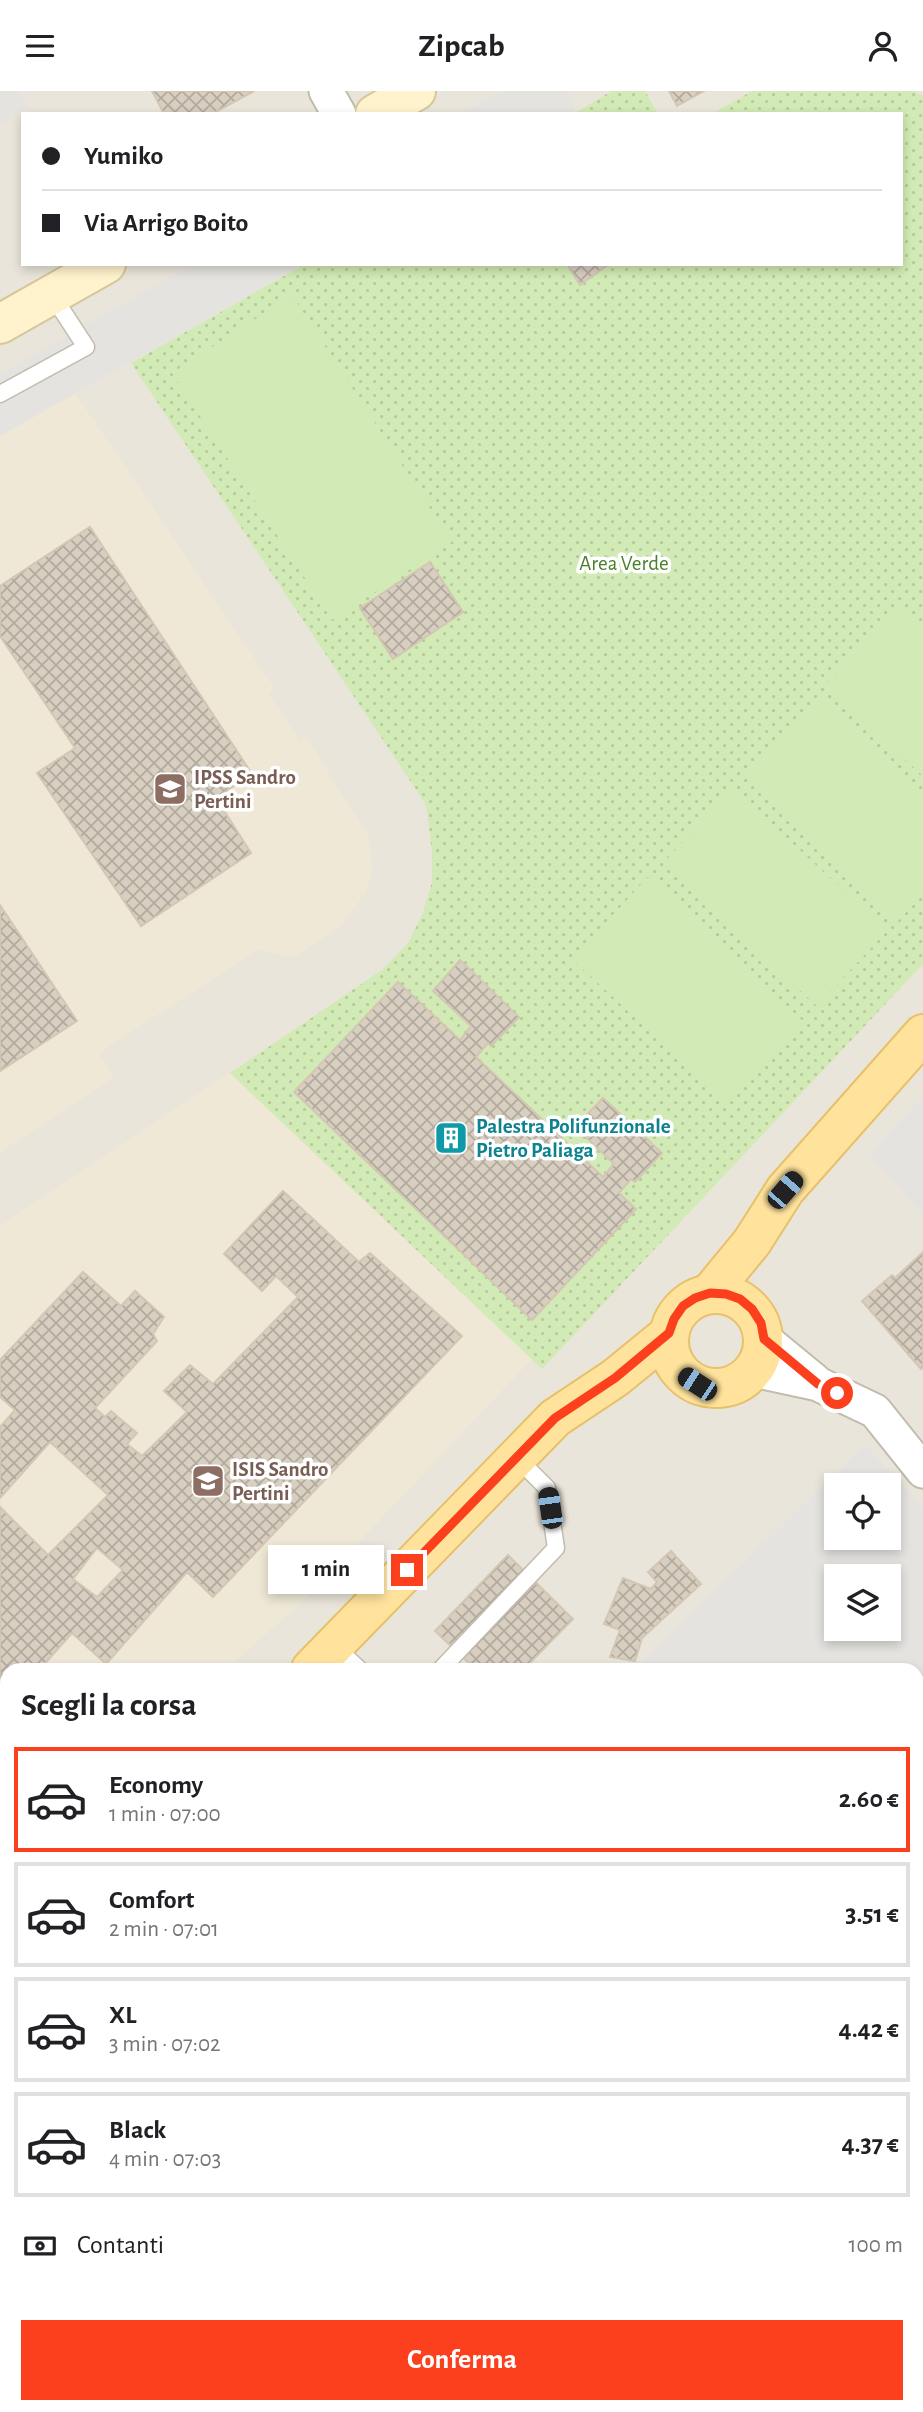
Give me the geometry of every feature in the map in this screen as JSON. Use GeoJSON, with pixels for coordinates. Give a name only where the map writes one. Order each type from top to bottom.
{"type":"FeatureCollection","features":[{"type":"Feature","properties":{"kind":"main road"},"geometry":{"type":"LineString","coordinates":[[379,112],[416,91]]}},
{"type":"Feature","properties":{"kind":"main road"},"geometry":{"type":"LineString","coordinates":[[0,324],[103,266]]}},
{"type":"Feature","properties":{"kind":"main road"},"geometry":{"type":"LineString","coordinates":[[725,1296],[752,1243],[785,1190],[923,1034]]}},
{"type":"Feature","properties":{"kind":"main road"},"geometry":{"type":"LineString","coordinates":[[725,1296],[752,1309],[761,1323],[759,1354],[743,1380],[713,1388],[690,1380],[671,1348],[674,1319],[683,1306],[695,1298],[725,1296]]}},
{"type":"Feature","properties":{"kind":"main road"},"geometry":{"type":"LineString","coordinates":[[335,1662],[516,1457],[555,1418],[615,1378],[671,1348]]}},
{"type":"Feature","properties":{"kind":"street"},"geometry":{"type":"LineString","coordinates":[[326,91],[338,112]]}},
{"type":"Feature","properties":{"kind":"street"},"geometry":{"type":"LineString","coordinates":[[759,1354],[875,1411],[923,1471]]}},
{"type":"Feature","properties":{"kind":"lane"},"geometry":{"type":"LineString","coordinates":[[0,394],[86,347],[52,295]]}},
{"type":"Feature","properties":{"kind":"lane"},"geometry":{"type":"LineString","coordinates":[[447,1663],[556,1548],[547,1487],[516,1457]]}},
{"type":"Feature","properties":{"kind":"shaded area"},"geometry":{"type":"Polygon","coordinates":[[[0,91],[923,91],[923,1663],[0,1663],[0,91]]]}},
{"type":"Feature","properties":{"kind":"shaded area"},"geometry":{"type":"Polygon","coordinates":[[[0,91],[19,91],[28,108],[0,124],[0,91]]]}},
{"type":"Feature","properties":{"kind":"shaded area"},"geometry":{"type":"Polygon","coordinates":[[[501,91],[567,91],[575,111],[573,112],[464,112],[501,91]]]}},
{"type":"Feature","properties":{"kind":"shaded area"},"geometry":{"type":"Polygon","coordinates":[[[190,266],[299,266],[0,436],[0,374],[190,266]]]}},
{"type":"Feature","properties":{"kind":"shaded area","name":"IPSS Sandro Pertini"},"geometry":{"type":"Polygon","coordinates":[[[75,393],[274,687],[269,695],[300,741],[306,737],[369,837],[372,872],[366,891],[345,922],[295,957],[257,950],[99,1053],[114,1077],[0,1152],[0,436],[75,393]]]}},
{"type":"Feature","properties":{"kind":"shaded area","name":"ISIS Sandro Pertini"},"geometry":{"type":"Polygon","coordinates":[[[230,1073],[532,1359],[301,1603],[233,1663],[0,1663],[0,1226],[230,1073]]]}},
{"type":"Feature","properties":{"kind":"shaded area"},"geometry":{"type":"Polygon","coordinates":[[[923,1097],[923,1215],[870,1154],[923,1097]]]}},
{"type":"Feature","properties":{"kind":"shaded area"},"geometry":{"type":"Polygon","coordinates":[[[865,1445],[891,1473],[836,1473],[865,1445]]]}},
{"type":"Feature","properties":{"kind":"shaded area"},"geometry":{"type":"Polygon","coordinates":[[[901,1483],[923,1507],[923,1663],[641,1663],[824,1485],[824,1550],[901,1550],[901,1483]]]}},
{"type":"Feature","properties":{"kind":"green space"},"geometry":{"type":"Polygon","coordinates":[[[612,91],[645,91],[657,112],[576,112],[612,91]]]}},
{"type":"Feature","properties":{"kind":"green space","name":"Area Verde"},"geometry":{"type":"Polygon","coordinates":[[[752,91],[914,91],[923,96],[923,964],[542,1369],[230,1073],[382,970],[408,943],[423,913],[432,882],[427,809],[131,363],[301,266],[903,266],[903,112],[715,112],[752,91]]]}},
{"type":"Feature","properties":{"kind":"green space"},"geometry":{"type":"Polygon","coordinates":[[[292,295],[452,542],[332,620],[172,373],[292,295]]]}},
{"type":"Feature","properties":{"kind":"green space"},"geometry":{"type":"Polygon","coordinates":[[[899,607],[923,629],[923,776],[825,686],[899,607]]]}},
{"type":"Feature","properties":{"kind":"green space"},"geometry":{"type":"Polygon","coordinates":[[[818,696],[923,795],[923,894],[898,921],[744,775],[818,696]]]}},
{"type":"Feature","properties":{"kind":"green space"},"geometry":{"type":"Polygon","coordinates":[[[733,788],[887,931],[817,1006],[663,863],[733,788]]]}},
{"type":"Feature","properties":{"kind":"green space"},"geometry":{"type":"Polygon","coordinates":[[[648,877],[804,1022],[728,1104],[572,959],[648,877]]]}},
{"type":"Feature","properties":{"kind":"building"},"geometry":{"type":"Polygon","coordinates":[[[152,91],[254,91],[216,112],[163,112],[152,91]]]}},
{"type":"Feature","properties":{"kind":"building"},"geometry":{"type":"Polygon","coordinates":[[[669,91],[704,91],[677,106],[669,91]]]}},
{"type":"Feature","properties":{"kind":"building"},"geometry":{"type":"Polygon","coordinates":[[[568,266],[606,266],[580,285],[568,266]]]}},
{"type":"Feature","properties":{"kind":"building"},"geometry":{"type":"Polygon","coordinates":[[[90,527],[252,774],[216,798],[251,853],[141,926],[37,773],[75,748],[0,636],[0,586],[90,527]]]}},
{"type":"Feature","properties":{"kind":"building"},"geometry":{"type":"Polygon","coordinates":[[[430,562],[463,612],[393,659],[360,608],[430,562]]]}},
{"type":"Feature","properties":{"kind":"building"},"geometry":{"type":"Polygon","coordinates":[[[0,905],[77,1021],[0,1071],[0,905]]]}},
{"type":"Feature","properties":{"kind":"building","name":"Palestra Polifunzionale Pietro Paliaga"},"geometry":{"type":"Polygon","coordinates":[[[460,960],[519,1017],[491,1046],[488,1043],[476,1057],[603,1177],[614,1164],[575,1127],[603,1098],[662,1153],[635,1182],[631,1179],[619,1193],[636,1209],[532,1320],[294,1092],[398,982],[460,1040],[471,1026],[433,991],[460,960]]]}},
{"type":"Feature","properties":{"kind":"building"},"geometry":{"type":"Polygon","coordinates":[[[283,1191],[359,1262],[370,1253],[462,1336],[213,1597],[187,1572],[107,1663],[72,1633],[45,1663],[0,1663],[0,1507],[48,1555],[108,1495],[50,1442],[0,1498],[0,1427],[15,1410],[0,1397],[0,1360],[83,1272],[121,1306],[135,1291],[164,1317],[153,1334],[157,1341],[95,1408],[105,1417],[111,1411],[137,1433],[127,1444],[142,1456],[187,1412],[164,1391],[190,1365],[213,1384],[298,1297],[276,1276],[262,1291],[224,1254],[283,1191]],[[97,1548],[73,1579],[97,1597],[123,1570],[97,1548]]]}},
{"type":"Feature","properties":{"kind":"building"},"geometry":{"type":"Polygon","coordinates":[[[923,1252],[921,1369],[862,1301],[892,1275],[895,1278],[923,1252]]]}},
{"type":"Feature","properties":{"kind":"building"},"geometry":{"type":"Polygon","coordinates":[[[671,1551],[701,1584],[642,1638],[635,1661],[610,1657],[620,1630],[604,1624],[623,1578],[651,1589],[657,1582],[648,1572],[671,1551]]]}},
{"type":"Feature","properties":{"kind":"building"},"geometry":{"type":"Polygon","coordinates":[[[508,1555],[573,1619],[530,1663],[469,1663],[435,1631],[508,1555]]]}},
{"type":"Feature","properties":{"kind":"place","name":"IPSS Sandro Pertini"},"geometry":{"type":"Point","coordinates":[170,789]}},
{"type":"Feature","properties":{"kind":"place","name":"Palestra Polifunzionale Pietro Paliaga"},"geometry":{"type":"Point","coordinates":[451,1138]}},
{"type":"Feature","properties":{"kind":"place","name":"ISIS Sandro Pertini"},"geometry":{"type":"Point","coordinates":[208,1481]}},
{"type":"Feature","properties":{"kind":"route"},"geometry":{"type":"LineString","coordinates":[[407,1570],[555,1418],[615,1378],[669,1333],[683,1306],[695,1298],[710,1293],[726,1294],[740,1299],[752,1309],[761,1323],[764,1339],[818,1384],[837,1393]]}}]}
